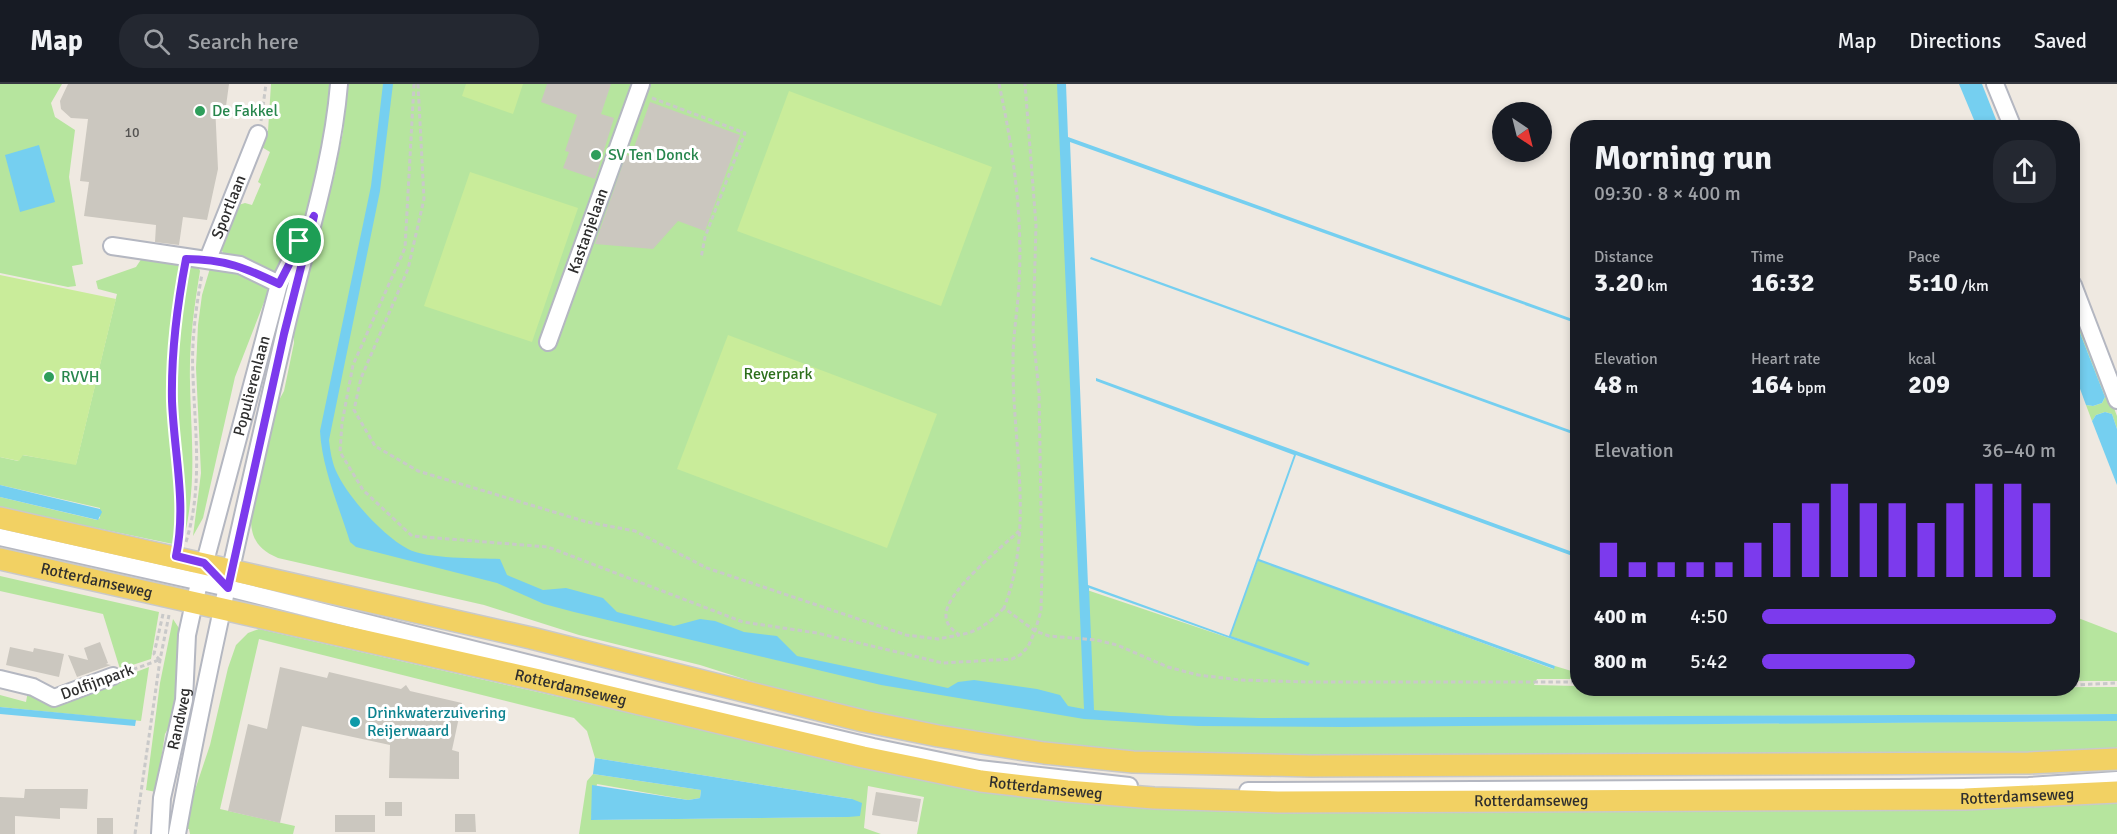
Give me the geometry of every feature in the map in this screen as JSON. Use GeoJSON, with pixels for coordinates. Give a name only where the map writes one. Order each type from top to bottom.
{"type":"FeatureCollection","features":[{"type":"Feature","properties":{"kind":"main road","name":"Rotterdamseweg"},"geometry":{"type":"LineString","coordinates":[[0,518],[179,557],[202,572],[230,579],[531,638],[863,721],[1032,751],[1133,762],[1334,766],[2029,763],[2117,759]]}},
{"type":"Feature","properties":{"kind":"main road","name":"Rotterdamseweg"},"geometry":{"type":"LineString","coordinates":[[0,559],[539,680],[863,757],[981,781],[1067,791],[1155,798],[1278,802],[1953,799],[2117,792]]}},
{"type":"Feature","properties":{"kind":"street","name":"Populierenlaan"},"geometry":{"type":"LineString","coordinates":[[222,609],[284,334],[335,132],[339,84]]}},
{"type":"Feature","properties":{"kind":"street"},"geometry":{"type":"LineString","coordinates":[[1995,84],[2010,120]]}},
{"type":"Feature","properties":{"kind":"street","name":"Kastanjelaan"},"geometry":{"type":"LineString","coordinates":[[548,342],[639,88]]}},
{"type":"Feature","properties":{"kind":"street","name":"Sportlaan"},"geometry":{"type":"LineString","coordinates":[[258,134],[208,259],[240,265],[279,284]]}},
{"type":"Feature","properties":{"kind":"street","name":"Populierenlaan"},"geometry":{"type":"LineString","coordinates":[[194,603],[279,284],[314,216]]}},
{"type":"Feature","properties":{"kind":"street"},"geometry":{"type":"LineString","coordinates":[[112,246],[186,259],[208,259]]}},
{"type":"Feature","properties":{"kind":"street"},"geometry":{"type":"LineString","coordinates":[[2080,303],[2117,400]]}},
{"type":"Feature","properties":{"kind":"street","name":"Rotterdamseweg"},"geometry":{"type":"LineString","coordinates":[[0,537],[202,572]]}},
{"type":"Feature","properties":{"kind":"street","name":"Rotterdamseweg"},"geometry":{"type":"LineString","coordinates":[[230,579],[658,696],[873,747],[979,769],[1079,781],[1161,789],[1308,791],[1899,788],[2029,786],[2117,780]]}},
{"type":"Feature","properties":{"kind":"street","name":"Randweg"},"geometry":{"type":"LineString","coordinates":[[160,834],[162,798],[184,700],[187,634],[194,603]]}},
{"type":"Feature","properties":{"kind":"street","name":"Randweg"},"geometry":{"type":"LineString","coordinates":[[177,834],[222,609]]}},
{"type":"Feature","properties":{"kind":"street","name":"Dolfijnpark"},"geometry":{"type":"LineString","coordinates":[[0,679],[33,687],[54,698],[113,676]]}},
{"type":"Feature","properties":{"kind":"path"},"geometry":{"type":"LineString","coordinates":[[258,134],[266,84]]}},
{"type":"Feature","properties":{"kind":"path"},"geometry":{"type":"LineString","coordinates":[[416,84],[405,248],[353,365],[342,423],[340,452],[363,490],[412,536],[548,547],[743,622],[817,633],[943,663],[1012,659],[1020,655],[1028,647],[1041,611],[1039,392],[1033,334],[1036,225],[1025,84]]}},
{"type":"Feature","properties":{"kind":"path"},"geometry":{"type":"LineString","coordinates":[[416,84],[424,199],[408,269],[361,378],[354,410],[375,446],[418,471],[586,522],[635,531],[707,568],[906,635],[938,639],[970,633],[989,623],[1004,608],[1012,588],[1021,530],[1020,467],[1013,361],[1019,284],[1019,248],[1011,139],[999,84]]}},
{"type":"Feature","properties":{"kind":"path"},"geometry":{"type":"LineString","coordinates":[[639,88],[745,133],[705,237],[701,258]]}},
{"type":"Feature","properties":{"kind":"path"},"geometry":{"type":"LineString","coordinates":[[215,110],[262,117]]}},
{"type":"Feature","properties":{"kind":"path"},"geometry":{"type":"LineString","coordinates":[[179,557],[180,504],[172,402],[172,354],[186,259]]}},
{"type":"Feature","properties":{"kind":"path"},"geometry":{"type":"LineString","coordinates":[[179,557],[189,534],[197,483],[193,373],[197,303],[208,259]]}},
{"type":"Feature","properties":{"kind":"path"},"geometry":{"type":"LineString","coordinates":[[959,635],[950,628],[945,617],[948,603],[962,586],[1021,530]]}},
{"type":"Feature","properties":{"kind":"path","name":"Randweg"},"geometry":{"type":"LineString","coordinates":[[135,834],[160,660],[154,654],[170,597]]}},
{"type":"Feature","properties":{"kind":"path"},"geometry":{"type":"LineString","coordinates":[[1004,608],[1035,631],[1048,636],[1096,640],[1117,645],[1168,667],[1198,675],[1241,680],[1570,682]]}},
{"type":"Feature","properties":{"kind":"path","name":"Dolfijnpark"},"geometry":{"type":"LineString","coordinates":[[113,676],[160,660]]}},
{"type":"Feature","properties":{"kind":"path"},"geometry":{"type":"LineString","coordinates":[[2080,685],[2117,683]]}},
{"type":"Feature","properties":{"kind":"green space"},"geometry":{"type":"Polygon","coordinates":[[[0,84],[62,84],[51,103],[55,117],[75,130],[69,177],[83,264],[72,266],[76,286],[68,287],[0,273],[0,84]]]}},
{"type":"Feature","properties":{"kind":"green space"},"geometry":{"type":"Polygon","coordinates":[[[271,84],[331,84],[325,133],[307,213],[279,270],[273,272],[224,254],[218,245],[235,206],[245,203],[252,205],[261,184],[258,182],[270,152],[260,146],[264,131],[268,131],[271,84]]]}},
{"type":"Feature","properties":{"kind":"green space","name":"Reyerpark"},"geometry":{"type":"Polygon","coordinates":[[[347,84],[1058,84],[1087,590],[1241,642],[1242,640],[1230,636],[1258,560],[1553,669],[1555,666],[1570,671],[1570,679],[1537,679],[1534,685],[1570,686],[1570,696],[2080,696],[2080,687],[2117,687],[2117,714],[1518,717],[1514,725],[2117,721],[2117,753],[1226,757],[1090,750],[972,735],[817,702],[700,665],[579,635],[484,605],[278,558],[264,550],[256,541],[253,535],[251,513],[271,415],[284,391],[294,343],[293,315],[334,177],[343,132],[347,84]]]}},
{"type":"Feature","properties":{"kind":"green space"},"geometry":{"type":"Polygon","coordinates":[[[466,84],[523,84],[513,114],[462,96],[466,84]]]}},
{"type":"Feature","properties":{"kind":"green space"},"geometry":{"type":"Polygon","coordinates":[[[789,91],[992,167],[941,306],[737,231],[789,91]]]}},
{"type":"Feature","properties":{"kind":"green space"},"geometry":{"type":"Polygon","coordinates":[[[470,172],[578,208],[532,342],[424,306],[470,172]]]}},
{"type":"Feature","properties":{"kind":"green space"},"geometry":{"type":"Polygon","coordinates":[[[142,258],[198,266],[200,271],[190,354],[191,494],[185,534],[176,533],[173,544],[0,508],[0,497],[97,520],[100,518],[100,508],[0,485],[0,457],[18,461],[22,455],[76,464],[117,294],[98,289],[96,281],[136,267],[142,258]]]}},
{"type":"Feature","properties":{"kind":"green space"},"geometry":{"type":"Polygon","coordinates":[[[211,265],[223,266],[265,284],[268,292],[235,377],[203,518],[193,536],[201,473],[196,368],[198,325],[202,295],[211,265]]]}},
{"type":"Feature","properties":{"kind":"green space","name":"RVVH"},"geometry":{"type":"Polygon","coordinates":[[[0,275],[116,299],[76,465],[23,455],[19,461],[0,457],[0,275]]]}},
{"type":"Feature","properties":{"kind":"green space"},"geometry":{"type":"Polygon","coordinates":[[[2080,319],[2117,416],[2117,429],[2112,414],[2105,412],[2096,415],[2092,421],[2086,405],[2093,406],[2102,403],[2105,397],[2080,333],[2080,319]]]}},
{"type":"Feature","properties":{"kind":"green space"},"geometry":{"type":"Polygon","coordinates":[[[728,335],[937,414],[887,548],[677,469],[728,335]]]}},
{"type":"Feature","properties":{"kind":"green space"},"geometry":{"type":"Polygon","coordinates":[[[0,576],[159,612],[151,659],[120,669],[103,614],[0,591],[0,576]]]}},
{"type":"Feature","properties":{"kind":"green space"},"geometry":{"type":"Polygon","coordinates":[[[173,619],[182,633],[177,712],[165,734],[156,792],[146,790],[160,683],[173,619]]]}},
{"type":"Feature","properties":{"kind":"green space"},"geometry":{"type":"Polygon","coordinates":[[[2080,619],[2117,633],[2117,681],[2080,681],[2080,619]]]}},
{"type":"Feature","properties":{"kind":"green space"},"geometry":{"type":"Polygon","coordinates":[[[259,629],[904,775],[1044,796],[2117,797],[2117,834],[917,834],[924,797],[868,786],[864,828],[881,834],[579,834],[587,781],[593,774],[701,790],[700,798],[688,800],[597,784],[591,820],[848,817],[852,799],[595,758],[587,731],[574,718],[259,639],[220,809],[295,826],[293,834],[190,834],[189,829],[182,829],[210,745],[228,668],[236,645],[248,633],[259,629]]]}},
{"type":"Feature","properties":{"kind":"green space"},"geometry":{"type":"Polygon","coordinates":[[[149,667],[141,721],[0,707],[0,695],[26,702],[28,691],[84,692],[149,667]]]}},
{"type":"Feature","properties":{"kind":"water"},"geometry":{"type":"Polygon","coordinates":[[[383,84],[393,84],[380,191],[329,440],[336,471],[348,492],[388,535],[416,552],[427,555],[500,559],[507,575],[543,590],[566,588],[603,598],[617,612],[674,626],[700,619],[715,621],[744,632],[777,636],[797,656],[948,688],[958,682],[974,680],[1037,689],[1060,695],[1068,706],[1084,709],[1057,84],[1066,84],[1068,137],[1570,318],[1570,321],[1070,142],[1088,585],[1229,636],[1294,455],[1096,381],[1096,378],[1570,551],[1570,555],[1296,455],[1259,559],[1555,666],[1554,669],[1258,561],[1231,636],[1310,663],[1308,666],[1089,588],[1094,710],[1170,716],[1260,718],[2117,714],[2117,721],[1343,727],[1198,726],[1084,719],[881,685],[574,612],[544,604],[497,583],[356,547],[350,542],[332,487],[321,445],[320,431],[371,186],[383,84]]]}},
{"type":"Feature","properties":{"kind":"water"},"geometry":{"type":"Polygon","coordinates":[[[1959,84],[1982,84],[1996,120],[1974,120],[1959,84]]]}},
{"type":"Feature","properties":{"kind":"water"},"geometry":{"type":"Polygon","coordinates":[[[39,145],[55,202],[20,212],[5,155],[39,145]]]}},
{"type":"Feature","properties":{"kind":"water"},"geometry":{"type":"Polygon","coordinates":[[[1091,257],[1570,430],[1570,433],[1090,259],[1091,257]]]}},
{"type":"Feature","properties":{"kind":"water"},"geometry":{"type":"Polygon","coordinates":[[[2080,333],[2105,397],[2102,403],[2093,406],[2086,405],[2080,389],[2080,333]]]}},
{"type":"Feature","properties":{"kind":"water"},"geometry":{"type":"Polygon","coordinates":[[[2105,412],[2112,414],[2117,429],[2117,485],[2092,421],[2096,415],[2105,412]]]}},
{"type":"Feature","properties":{"kind":"water"},"geometry":{"type":"Polygon","coordinates":[[[0,485],[100,509],[102,512],[98,520],[0,497],[0,485]]]}},
{"type":"Feature","properties":{"kind":"water"},"geometry":{"type":"Polygon","coordinates":[[[0,707],[136,720],[135,726],[0,714],[0,707]]]}},
{"type":"Feature","properties":{"kind":"water"},"geometry":{"type":"Polygon","coordinates":[[[595,758],[852,799],[862,803],[860,816],[591,820],[592,785],[688,800],[700,798],[701,790],[593,774],[595,758]]]}},
{"type":"Feature","properties":{"kind":"building"},"geometry":{"type":"Polygon","coordinates":[[[68,84],[229,84],[226,106],[215,105],[218,169],[207,220],[183,217],[179,245],[155,242],[156,225],[84,216],[89,182],[80,181],[88,119],[71,118],[61,109],[60,101],[68,84]]]}},
{"type":"Feature","properties":{"kind":"building"},"geometry":{"type":"Polygon","coordinates":[[[547,84],[611,84],[601,114],[614,118],[595,179],[563,168],[569,152],[565,151],[577,115],[541,102],[547,84]]]}},
{"type":"Feature","properties":{"kind":"building"},"geometry":{"type":"Polygon","coordinates":[[[650,102],[740,135],[705,231],[678,221],[653,249],[595,244],[626,155],[631,156],[650,102]]]}},
{"type":"Feature","properties":{"kind":"building"},"geometry":{"type":"Polygon","coordinates":[[[100,642],[108,663],[106,664],[111,665],[77,677],[68,655],[88,660],[84,648],[100,642]]]}},
{"type":"Feature","properties":{"kind":"building"},"geometry":{"type":"Polygon","coordinates":[[[10,647],[33,652],[34,648],[64,654],[59,677],[6,665],[10,647]]]}},
{"type":"Feature","properties":{"kind":"building"},"geometry":{"type":"Polygon","coordinates":[[[280,667],[327,678],[329,672],[401,689],[406,685],[410,691],[462,703],[452,750],[459,752],[459,779],[389,778],[390,745],[302,726],[280,823],[228,811],[248,724],[267,729],[280,667]]]}},
{"type":"Feature","properties":{"kind":"building"},"geometry":{"type":"Polygon","coordinates":[[[25,789],[88,789],[87,809],[60,808],[60,819],[15,816],[15,834],[0,834],[0,797],[24,798],[25,789]]]}},
{"type":"Feature","properties":{"kind":"building"},"geometry":{"type":"Polygon","coordinates":[[[876,792],[921,799],[917,822],[872,815],[876,792]]]}},
{"type":"Feature","properties":{"kind":"building"},"geometry":{"type":"Polygon","coordinates":[[[385,802],[402,802],[402,816],[385,816],[385,802]]]}},
{"type":"Feature","properties":{"kind":"building"},"geometry":{"type":"Polygon","coordinates":[[[455,814],[475,814],[476,832],[455,832],[455,814]]]}},
{"type":"Feature","properties":{"kind":"building"},"geometry":{"type":"Polygon","coordinates":[[[335,815],[375,815],[375,832],[335,832],[335,815]]]}},
{"type":"Feature","properties":{"kind":"building"},"geometry":{"type":"Polygon","coordinates":[[[97,818],[113,818],[113,834],[97,834],[97,818]]]}},
{"type":"Feature","properties":{"kind":"place","name":"De Fakkel"},"geometry":{"type":"Point","coordinates":[200,111]}},
{"type":"Feature","properties":{"kind":"place","name":"SV Ten Donck"},"geometry":{"type":"Point","coordinates":[596,155]}},
{"type":"Feature","properties":{"kind":"place","name":"RVVH"},"geometry":{"type":"Point","coordinates":[49,377]}},
{"type":"Feature","properties":{"kind":"place","name":"Drinkwaterzuivering Reijerwaard"},"geometry":{"type":"Point","coordinates":[355,722]}},
{"type":"Feature","properties":{"kind":"route"},"geometry":{"type":"LineString","coordinates":[[314,216],[309,244],[284,334],[228,588],[204,563],[176,556],[179,541],[177,531],[180,471],[172,402],[172,354],[186,259],[208,259],[240,265],[279,284],[299,241],[314,216]]}}]}
